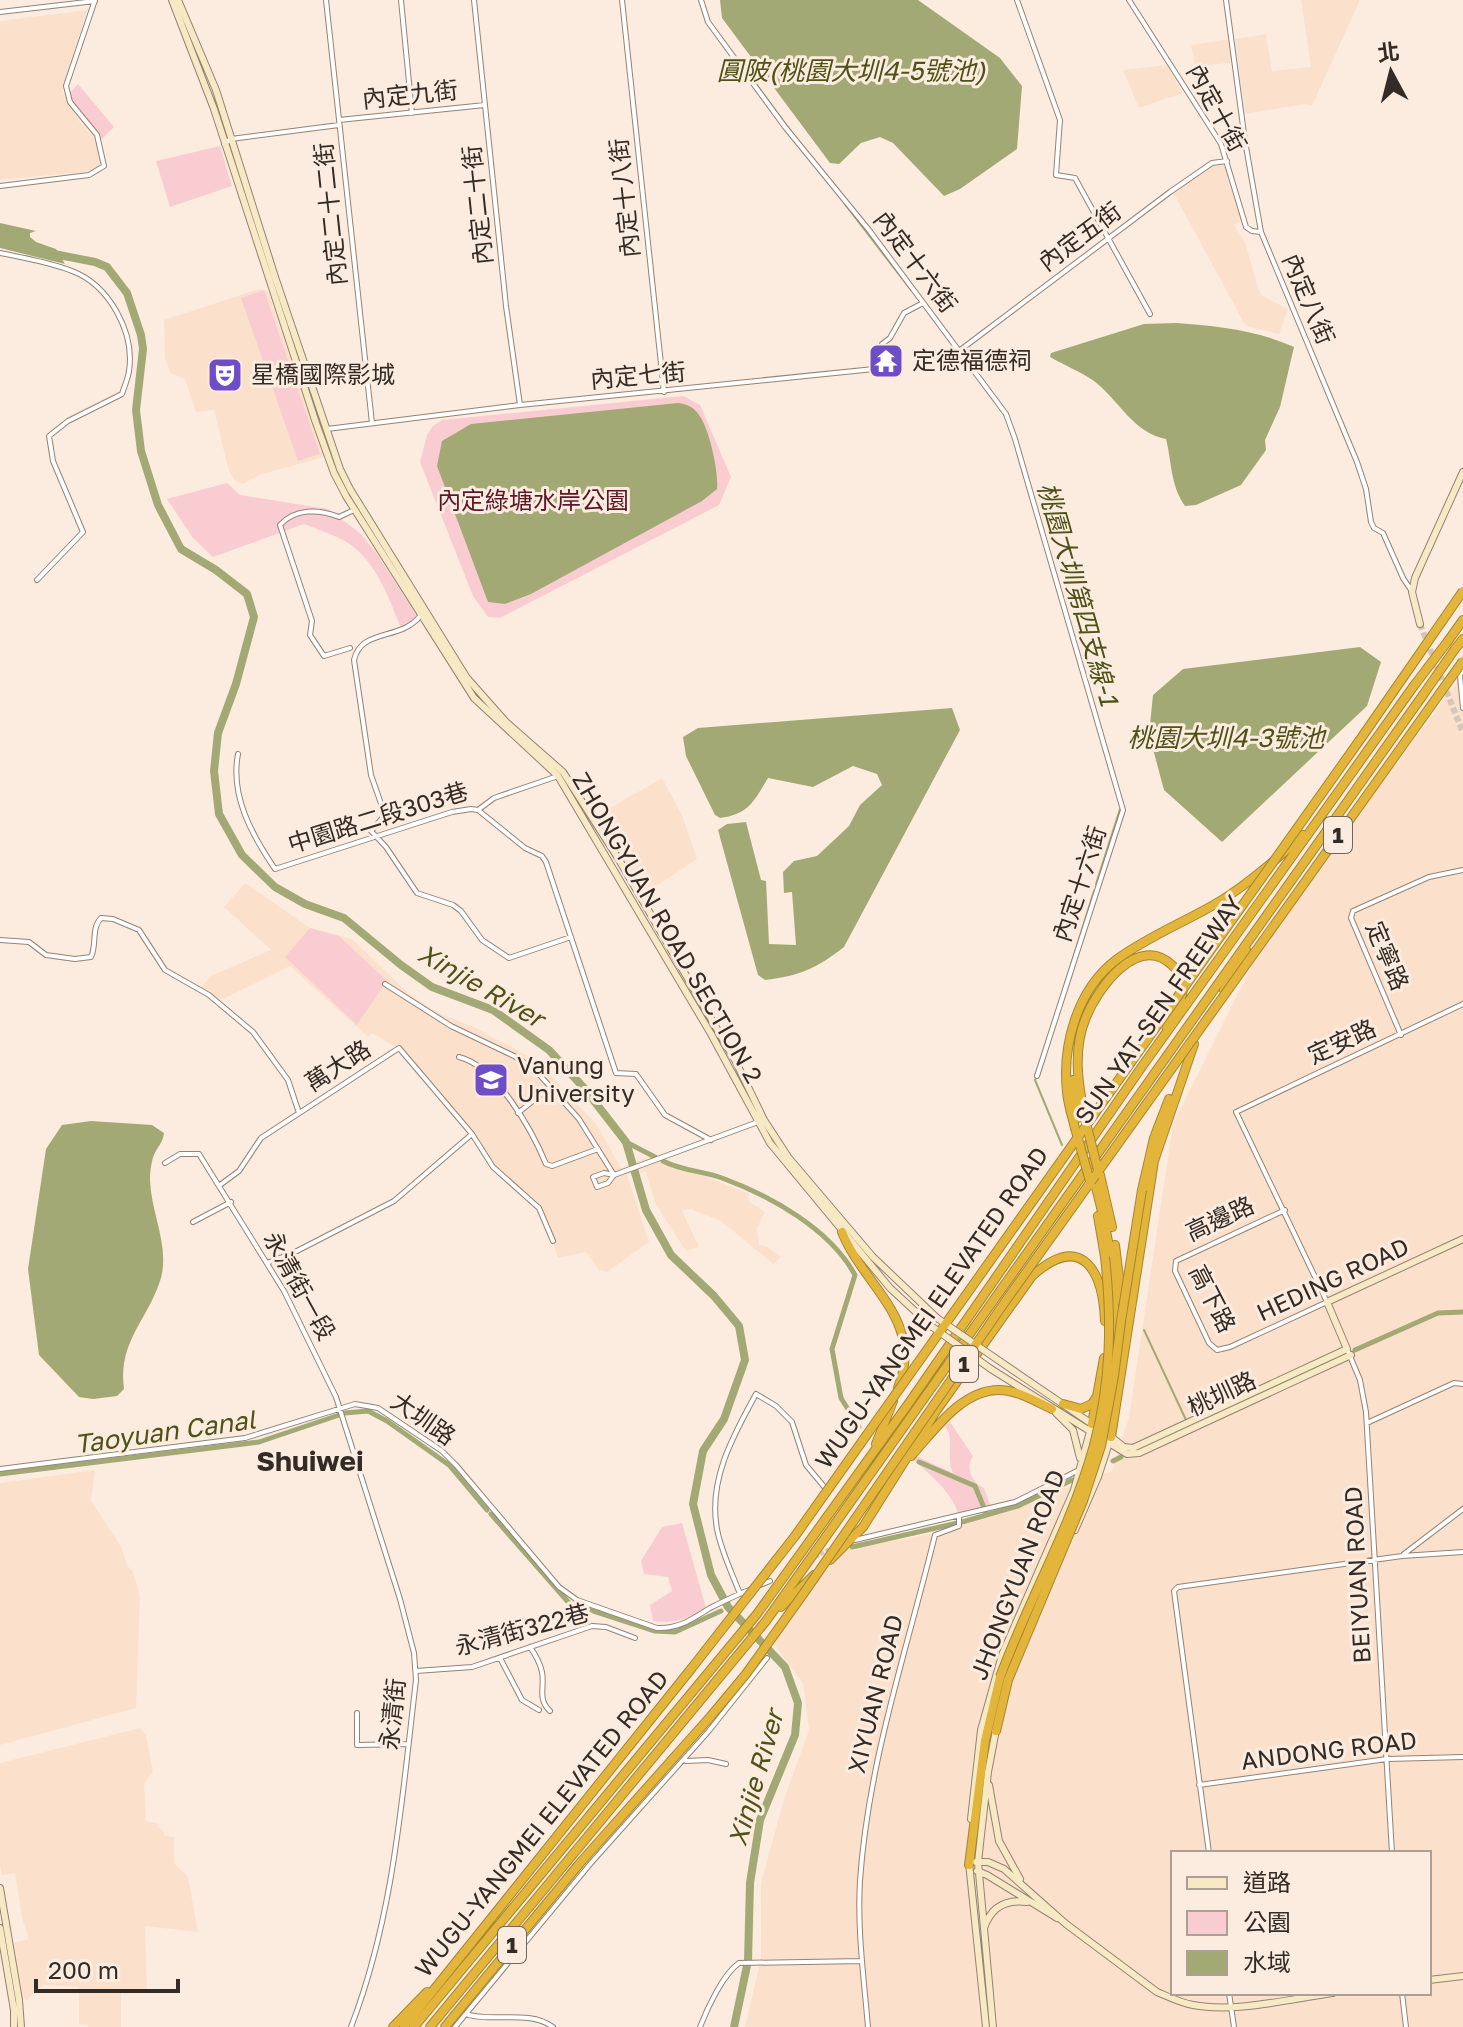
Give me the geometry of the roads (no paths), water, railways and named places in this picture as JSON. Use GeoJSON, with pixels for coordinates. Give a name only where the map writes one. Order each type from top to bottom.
{"type":"FeatureCollection","features":[{"type":"Feature","properties":{"kind":"highway","name":"WUGU-YANGMEI ELEVATED ROAD"},"geometry":{"type":"LineString","coordinates":[[404,2027],[795,1536],[1463,591]]}},
{"type":"Feature","properties":{"kind":"highway","name":"SUN YAT-SEN FREEWAY"},"geometry":{"type":"LineString","coordinates":[[414,2027],[757,1614],[871,1457],[1141,1068],[1463,620]]}},
{"type":"Feature","properties":{"kind":"highway","name":"SUN YAT-SEN FREEWAY"},"geometry":{"type":"LineString","coordinates":[[430,2027],[750,1643],[1463,639]]}},
{"type":"Feature","properties":{"kind":"highway","name":"1"},"geometry":{"type":"LineString","coordinates":[[445,2027],[580,1863],[746,1674],[1007,1299],[1463,664]]}},
{"type":"Feature","properties":{"kind":"highway"},"geometry":{"type":"LineString","coordinates":[[1101,1434],[1112,1360],[1116,1299],[1108,1235],[1074,1099],[1073,1064],[1085,1006],[1114,962],[1152,937],[1218,902],[1315,824]]}},
{"type":"Feature","properties":{"kind":"highway"},"geometry":{"type":"LineString","coordinates":[[996,1731],[1004,1678],[1083,1501],[1101,1446],[1142,1190],[1154,1138],[1194,1044],[1266,914]]}},
{"type":"Feature","properties":{"kind":"highway"},"geometry":{"type":"LineString","coordinates":[[1124,1351],[1119,1263],[1081,1126],[1078,1058],[1084,1022],[1113,973],[1147,955],[1165,958],[1182,978],[1184,990],[1141,1068]]}},
{"type":"Feature","properties":{"kind":"highway"},"geometry":{"type":"LineString","coordinates":[[1110,1440],[1154,1161],[1194,1044]]}},
{"type":"Feature","properties":{"kind":"highway"},"geometry":{"type":"LineString","coordinates":[[972,1866],[985,1741],[1004,1678],[1075,1501],[1094,1445],[1110,1357],[1109,1293],[1095,1181]]}},
{"type":"Feature","properties":{"kind":"highway"},"geometry":{"type":"LineString","coordinates":[[842,1232],[847,1244],[890,1303],[903,1335],[905,1370],[871,1457]]}},
{"type":"Feature","properties":{"kind":"highway"},"geometry":{"type":"LineString","coordinates":[[766,1621],[863,1527],[936,1411],[1032,1276],[1043,1266],[1053,1260],[1072,1257],[1080,1259],[1099,1277],[1103,1296],[1105,1349]]}},
{"type":"Feature","properties":{"kind":"highway"},"geometry":{"type":"LineString","coordinates":[[1091,1428],[1116,1299]]}},
{"type":"Feature","properties":{"kind":"highway"},"geometry":{"type":"LineString","coordinates":[[1063,1404],[1075,1409],[1086,1408],[1096,1398],[1101,1383]]}},
{"type":"Feature","properties":{"kind":"highway"},"geometry":{"type":"LineString","coordinates":[[897,1472],[948,1416],[976,1395],[1000,1390],[1025,1396],[1052,1409]]}},
{"type":"Feature","properties":{"kind":"highway"},"geometry":{"type":"LineString","coordinates":[[393,2027],[448,1973]]}},
{"type":"Feature","properties":{"kind":"main road"},"geometry":{"type":"LineString","coordinates":[[172,0],[228,141]]}},
{"type":"Feature","properties":{"kind":"main road"},"geometry":{"type":"LineString","coordinates":[[178,0],[216,90],[228,141]]}},
{"type":"Feature","properties":{"kind":"main road","name":"ZHONGYUAN ROAD SECTION 2"},"geometry":{"type":"LineString","coordinates":[[228,141],[323,430],[334,473],[354,510],[467,678],[484,700],[561,774],[618,858],[735,1060],[761,1121],[786,1164],[890,1288],[931,1326],[991,1369],[1042,1399]]}},
{"type":"Feature","properties":{"kind":"main road","name":"ZHONGYUAN ROAD SECTION 2"},"geometry":{"type":"LineString","coordinates":[[323,430],[350,489],[423,614]]}},
{"type":"Feature","properties":{"kind":"main road"},"geometry":{"type":"LineString","coordinates":[[1420,624],[1412,592],[1418,566],[1463,472]]}},
{"type":"Feature","properties":{"kind":"main road","name":"ZHONGYUAN ROAD SECTION 2"},"geometry":{"type":"LineString","coordinates":[[761,1121],[873,1257],[937,1318],[1063,1404]]}},
{"type":"Feature","properties":{"kind":"main road","name":"HEDING ROAD"},"geometry":{"type":"LineString","coordinates":[[1327,1302],[1463,1239]]}},
{"type":"Feature","properties":{"kind":"main road","name":"BEIYUAN ROAD"},"geometry":{"type":"LineString","coordinates":[[1327,1302],[1349,1352]]}},
{"type":"Feature","properties":{"kind":"main road","name":"桃圳路"},"geometry":{"type":"LineString","coordinates":[[1110,1440],[1133,1448],[1349,1352]]}},
{"type":"Feature","properties":{"kind":"main road"},"geometry":{"type":"LineString","coordinates":[[1042,1399],[1110,1440]]}},
{"type":"Feature","properties":{"kind":"main road"},"geometry":{"type":"LineString","coordinates":[[1042,1399],[1073,1430],[1080,1462]]}},
{"type":"Feature","properties":{"kind":"main road"},"geometry":{"type":"LineString","coordinates":[[1063,1404],[1091,1428]]}},
{"type":"Feature","properties":{"kind":"main road","name":"JHONGYUAN ROAD"},"geometry":{"type":"LineString","coordinates":[[986,2027],[972,1866],[975,1765],[981,1730],[1014,1621],[1074,1490],[1091,1428]]}},
{"type":"Feature","properties":{"kind":"main road"},"geometry":{"type":"LineString","coordinates":[[1076,1527],[1101,1434]]}},
{"type":"Feature","properties":{"kind":"main road","name":"JHONGYUAN ROAD"},"geometry":{"type":"LineString","coordinates":[[972,1866],[996,1731],[1034,1621],[1098,1477],[1110,1440]]}},
{"type":"Feature","properties":{"kind":"main road"},"geometry":{"type":"LineString","coordinates":[[988,1772],[999,1841],[1024,1886]]}},
{"type":"Feature","properties":{"kind":"main road"},"geometry":{"type":"LineString","coordinates":[[972,1866],[996,1865],[1066,1924],[1157,1992],[1191,2005],[1231,2006],[1317,1995]]}},
{"type":"Feature","properties":{"kind":"main road"},"geometry":{"type":"LineString","coordinates":[[972,1866],[1066,1924]]}},
{"type":"Feature","properties":{"kind":"main road"},"geometry":{"type":"LineString","coordinates":[[978,1871],[993,2027]]}},
{"type":"Feature","properties":{"kind":"main road"},"geometry":{"type":"LineString","coordinates":[[0,1888],[14,2027]]}},
{"type":"Feature","properties":{"kind":"main road"},"geometry":{"type":"LineString","coordinates":[[983,1933],[989,1916],[1005,1903],[1016,1900],[1030,1903]]}},
{"type":"Feature","properties":{"kind":"main road"},"geometry":{"type":"LineString","coordinates":[[0,1928],[21,2027]]}},
{"type":"Feature","properties":{"kind":"main road"},"geometry":{"type":"LineString","coordinates":[[1431,1980],[1463,1976]]}},
{"type":"Feature","properties":{"kind":"street"},"geometry":{"type":"LineString","coordinates":[[0,12],[95,0],[66,86],[66,96],[97,135],[104,166],[89,175],[0,186]]}},
{"type":"Feature","properties":{"kind":"street","name":"內定二十二街"},"geometry":{"type":"LineString","coordinates":[[326,0],[372,423]]}},
{"type":"Feature","properties":{"kind":"street"},"geometry":{"type":"LineString","coordinates":[[401,0],[412,113]]}},
{"type":"Feature","properties":{"kind":"street","name":"內定二十街"},"geometry":{"type":"LineString","coordinates":[[474,0],[506,306],[520,405]]}},
{"type":"Feature","properties":{"kind":"street","name":"內定十八街"},"geometry":{"type":"LineString","coordinates":[[622,0],[664,392]]}},
{"type":"Feature","properties":{"kind":"street","name":"內定十六街"},"geometry":{"type":"LineString","coordinates":[[701,0],[708,22],[1007,417],[1032,493],[1123,810],[1037,1076]]}},
{"type":"Feature","properties":{"kind":"street"},"geometry":{"type":"LineString","coordinates":[[1017,0],[1060,120],[1056,175],[1075,178],[1150,314]]}},
{"type":"Feature","properties":{"kind":"street","name":"內定十街"},"geometry":{"type":"LineString","coordinates":[[1129,0],[1221,144],[1246,227],[1261,232]]}},
{"type":"Feature","properties":{"kind":"street","name":"內定八街"},"geometry":{"type":"LineString","coordinates":[[1226,0],[1261,232],[1357,462],[1366,489],[1371,522],[1383,533],[1412,592]]}},
{"type":"Feature","properties":{"kind":"street","name":"內定九街"},"geometry":{"type":"LineString","coordinates":[[228,141],[339,122],[485,105]]}},
{"type":"Feature","properties":{"kind":"street","name":"內定五街"},"geometry":{"type":"LineString","coordinates":[[959,351],[1212,163],[1227,161]]}},
{"type":"Feature","properties":{"kind":"street"},"geometry":{"type":"LineString","coordinates":[[0,253],[82,276],[100,289],[113,304],[127,341],[130,371],[122,394],[68,421],[49,436],[53,461],[83,532],[37,580]]}},
{"type":"Feature","properties":{"kind":"street","name":"內定七街"},"geometry":{"type":"LineString","coordinates":[[323,430],[520,405],[874,369],[882,344],[890,338],[904,313],[923,303]]}},
{"type":"Feature","properties":{"kind":"street"},"geometry":{"type":"LineString","coordinates":[[350,648],[324,656],[310,635],[312,621],[280,525],[289,517],[311,511],[325,511],[339,517],[354,510]]}},
{"type":"Feature","properties":{"kind":"street"},"geometry":{"type":"LineString","coordinates":[[423,614],[409,628],[364,642],[356,651],[354,660],[371,775],[385,815],[371,831],[417,893],[453,905],[482,940],[509,958],[571,937]]}},
{"type":"Feature","properties":{"kind":"street"},"geometry":{"type":"LineString","coordinates":[[1463,664],[1460,676],[1463,708]]}},
{"type":"Feature","properties":{"kind":"street","name":"中園路二段303巷"},"geometry":{"type":"LineString","coordinates":[[238,754],[236,766],[243,811],[252,834],[275,869],[452,812],[478,810],[494,798],[561,774]]}},
{"type":"Feature","properties":{"kind":"street"},"geometry":{"type":"LineString","coordinates":[[478,810],[525,848],[542,856],[616,1073],[636,1074],[665,1115],[711,1140]]}},
{"type":"Feature","properties":{"kind":"street","name":"定寧路"},"geometry":{"type":"LineString","coordinates":[[1401,1035],[1351,918],[1353,911],[1429,877],[1463,870]]}},
{"type":"Feature","properties":{"kind":"street"},"geometry":{"type":"LineString","coordinates":[[0,940],[21,939],[46,955],[84,960],[91,957],[97,922],[101,918],[113,919],[139,930],[165,970],[209,995],[253,1032],[288,1080],[299,1113]]}},
{"type":"Feature","properties":{"kind":"street"},"geometry":{"type":"LineString","coordinates":[[385,984],[451,1026],[516,1057],[537,1072],[579,1119],[614,1175]]}},
{"type":"Feature","properties":{"kind":"street","name":"定安路"},"geometry":{"type":"LineString","coordinates":[[1285,1210],[1236,1112],[1463,1004]]}},
{"type":"Feature","properties":{"kind":"street","name":"萬大路"},"geometry":{"type":"LineString","coordinates":[[220,1185],[239,1171],[261,1138],[399,1048],[472,1134],[493,1167],[539,1208],[553,1241]]}},
{"type":"Feature","properties":{"kind":"street"},"geometry":{"type":"LineString","coordinates":[[459,1057],[473,1061],[487,1073],[532,1132],[546,1164],[552,1166],[598,1149]]}},
{"type":"Feature","properties":{"kind":"street"},"geometry":{"type":"LineString","coordinates":[[518,1113],[550,1087]]}},
{"type":"Feature","properties":{"kind":"street"},"geometry":{"type":"LineString","coordinates":[[614,1175],[608,1183],[597,1187],[593,1177],[604,1173],[621,1173],[761,1121]]}},
{"type":"Feature","properties":{"kind":"street"},"geometry":{"type":"LineString","coordinates":[[267,1263],[308,1246],[394,1201],[472,1134]]}},
{"type":"Feature","properties":{"kind":"street","name":"永清街一段"},"geometry":{"type":"LineString","coordinates":[[165,1163],[180,1154],[199,1154],[231,1202],[306,1332],[340,1409]]}},
{"type":"Feature","properties":{"kind":"street"},"geometry":{"type":"LineString","coordinates":[[193,1222],[231,1202]]}},
{"type":"Feature","properties":{"kind":"street"},"geometry":{"type":"LineString","coordinates":[[1285,1210],[1327,1302]]}},
{"type":"Feature","properties":{"kind":"street","name":"高邊路"},"geometry":{"type":"LineString","coordinates":[[1174,1265],[1177,1259],[1285,1210]]}},
{"type":"Feature","properties":{"kind":"street","name":"高下路"},"geometry":{"type":"LineString","coordinates":[[1174,1265],[1209,1343],[1217,1350]]}},
{"type":"Feature","properties":{"kind":"street","name":"HEDING ROAD"},"geometry":{"type":"LineString","coordinates":[[1217,1350],[1230,1347],[1327,1302]]}},
{"type":"Feature","properties":{"kind":"street","name":"BEIYUAN ROAD"},"geometry":{"type":"LineString","coordinates":[[1349,1352],[1364,1395],[1367,1423],[1392,1851]]}},
{"type":"Feature","properties":{"kind":"street"},"geometry":{"type":"LineString","coordinates":[[1367,1423],[1454,1383],[1463,1384]]}},
{"type":"Feature","properties":{"kind":"street"},"geometry":{"type":"LineString","coordinates":[[770,1581],[738,1595],[717,1532],[716,1494],[727,1447],[756,1394],[776,1406],[792,1422],[806,1465],[827,1491]]}},
{"type":"Feature","properties":{"kind":"street","name":"大圳路"},"geometry":{"type":"LineString","coordinates":[[0,1469],[245,1438],[355,1404],[378,1408],[442,1451],[559,1587],[577,1600],[657,1628],[667,1628],[686,1623],[738,1595]]}},
{"type":"Feature","properties":{"kind":"street","name":"永清街"},"geometry":{"type":"LineString","coordinates":[[340,1409],[400,1599],[416,1671],[401,1810],[382,1923],[351,2027]]}},
{"type":"Feature","properties":{"kind":"street"},"geometry":{"type":"LineString","coordinates":[[855,1540],[1015,1502],[1079,1470]]}},
{"type":"Feature","properties":{"kind":"street"},"geometry":{"type":"LineString","coordinates":[[1402,1556],[1463,1509]]}},
{"type":"Feature","properties":{"kind":"street","name":"XIYUAN ROAD"},"geometry":{"type":"LineString","coordinates":[[868,2027],[860,1883],[867,1816],[881,1738],[935,1535],[959,1526],[959,1517]]}},
{"type":"Feature","properties":{"kind":"street"},"geometry":{"type":"LineString","coordinates":[[1209,1851],[1174,1591],[1178,1587],[1402,1556],[1463,1552]]}},
{"type":"Feature","properties":{"kind":"street","name":"永清街322巷"},"geometry":{"type":"LineString","coordinates":[[416,1671],[464,1668],[592,1626],[606,1627],[635,1638]]}},
{"type":"Feature","properties":{"kind":"street"},"geometry":{"type":"LineString","coordinates":[[530,1647],[541,1667],[541,1694],[550,1711]]}},
{"type":"Feature","properties":{"kind":"street"},"geometry":{"type":"LineString","coordinates":[[500,1658],[522,1700],[539,1710]]}},
{"type":"Feature","properties":{"kind":"street"},"geometry":{"type":"LineString","coordinates":[[455,2027],[767,1658]]}},
{"type":"Feature","properties":{"kind":"street"},"geometry":{"type":"LineString","coordinates":[[357,1713],[357,1745],[408,1744]]}},
{"type":"Feature","properties":{"kind":"street","name":"ANDONG ROAD"},"geometry":{"type":"LineString","coordinates":[[1199,1785],[1387,1759],[1463,1757]]}},
{"type":"Feature","properties":{"kind":"street"},"geometry":{"type":"LineString","coordinates":[[683,1761],[701,1759],[726,1764]]}},
{"type":"Feature","properties":{"kind":"street"},"geometry":{"type":"LineString","coordinates":[[700,2027],[707,2007],[732,1968],[739,1963],[862,1961]]}},
{"type":"Feature","properties":{"kind":"street"},"geometry":{"type":"LineString","coordinates":[[0,1976],[10,1973]]}},
{"type":"Feature","properties":{"kind":"street"},"geometry":{"type":"LineString","coordinates":[[1229,1995],[1234,2027]]}},
{"type":"Feature","properties":{"kind":"street"},"geometry":{"type":"LineString","coordinates":[[1402,1995],[1406,2027]]}},
{"type":"Feature","properties":{"kind":"street"},"geometry":{"type":"LineString","coordinates":[[466,2014],[476,2017],[509,2016],[545,2022],[553,2027]]}},
{"type":"Feature","properties":{"kind":"water","name":"圓陂(桃園大圳4-5號池)"},"geometry":{"type":"Polygon","coordinates":[[[720,0],[918,0],[1000,58],[1022,86],[1017,149],[960,189],[944,196],[893,143],[880,137],[861,143],[839,164],[830,163],[722,18],[720,0]]]}},
{"type":"Feature","properties":{"kind":"water"},"geometry":{"type":"Polygon","coordinates":[[[0,223],[36,231],[30,233],[30,237],[56,249],[65,264],[0,248],[0,223]]]}},
{"type":"Feature","properties":{"kind":"water"},"geometry":{"type":"Polygon","coordinates":[[[1176,323],[1251,333],[1294,347],[1280,407],[1265,440],[1266,450],[1241,485],[1196,505],[1185,506],[1174,481],[1166,439],[1154,436],[1135,423],[1094,381],[1050,357],[1051,353],[1144,324],[1176,323]]]}},
{"type":"Feature","properties":{"kind":"water","name":"內定綠塘水岸公園"},"geometry":{"type":"Polygon","coordinates":[[[678,403],[693,408],[703,421],[712,450],[717,489],[702,501],[531,594],[505,604],[488,602],[437,466],[442,441],[471,424],[678,403]]]}},
{"type":"Feature","properties":{"kind":"water","name":"桃園大圳4-3號池"},"geometry":{"type":"Polygon","coordinates":[[[1360,647],[1381,662],[1367,706],[1222,842],[1164,790],[1149,734],[1153,695],[1183,669],[1360,647]]]}},
{"type":"Feature","properties":{"kind":"water"},"geometry":{"type":"Polygon","coordinates":[[[952,708],[960,730],[844,947],[807,970],[765,980],[758,975],[718,830],[727,824],[746,822],[761,880],[766,881],[769,944],[796,945],[792,892],[784,893],[783,872],[794,861],[817,856],[849,826],[860,805],[882,785],[877,774],[853,766],[813,787],[768,778],[744,810],[720,818],[715,815],[686,756],[683,737],[698,728],[952,708]]]}},
{"type":"Feature","properties":{"kind":"water"},"geometry":{"type":"Polygon","coordinates":[[[91,1121],[152,1125],[164,1133],[153,1158],[150,1177],[162,1245],[159,1284],[129,1346],[123,1373],[124,1389],[117,1396],[93,1399],[79,1397],[39,1355],[28,1269],[46,1149],[62,1125],[91,1121]]]}},
{"type":"Feature","properties":{"kind":"waterway","name":"桃園大圳第四支線-1"},"geometry":{"type":"LineString","coordinates":[[742,65],[793,134]]}},
{"type":"Feature","properties":{"kind":"waterway","name":"桃園大圳第四支線-1"},"geometry":{"type":"LineString","coordinates":[[844,203],[911,290]]}},
{"type":"Feature","properties":{"kind":"waterway","name":"Xinjie River"},"geometry":{"type":"LineString","coordinates":[[49,253],[107,267],[127,293],[143,349],[136,410],[141,451],[158,505],[181,549],[247,594],[254,617],[236,684],[218,733],[214,771],[219,814],[242,855],[275,887],[305,904],[344,918],[432,987],[493,1010],[549,1050],[584,1088],[626,1142],[646,1210],[671,1255],[714,1296],[739,1326],[745,1360],[724,1419],[703,1451],[693,1504],[711,1575],[728,1607],[785,1667],[798,1703],[795,1735],[760,1820],[750,1883],[748,1961],[734,2027]]}},
{"type":"Feature","properties":{"kind":"waterway","name":"桃園大圳第四支線-1"},"geometry":{"type":"LineString","coordinates":[[1096,884],[1120,809]]}},
{"type":"Feature","properties":{"kind":"waterway","name":"桃園大圳第四支線-1"},"geometry":{"type":"LineString","coordinates":[[1062,1145],[1035,1080],[1094,891]]}},
{"type":"Feature","properties":{"kind":"waterway"},"geometry":{"type":"LineString","coordinates":[[626,1142],[655,1157]]}},
{"type":"Feature","properties":{"kind":"waterway"},"geometry":{"type":"LineString","coordinates":[[663,1161],[722,1178],[779,1204],[815,1229],[844,1258],[855,1275],[832,1349],[841,1398],[859,1427]]}},
{"type":"Feature","properties":{"kind":"waterway","name":"Taoyuan Canal"},"geometry":{"type":"LineString","coordinates":[[1355,1350],[1438,1313],[1463,1312]]}},
{"type":"Feature","properties":{"kind":"waterway"},"geometry":{"type":"LineString","coordinates":[[1144,1330],[1186,1420]]}},
{"type":"Feature","properties":{"kind":"waterway","name":"Taoyuan Canal"},"geometry":{"type":"LineString","coordinates":[[0,1474],[259,1442],[345,1413],[368,1411],[449,1465],[487,1510]]}},
{"type":"Feature","properties":{"kind":"waterway","name":"Taoyuan Canal"},"geometry":{"type":"LineString","coordinates":[[1113,1461],[1121,1457]]}},
{"type":"Feature","properties":{"kind":"waterway"},"geometry":{"type":"LineString","coordinates":[[919,1462],[975,1486],[987,1515]]}},
{"type":"Feature","properties":{"kind":"waterway","name":"Taoyuan Canal"},"geometry":{"type":"LineString","coordinates":[[852,1547],[1018,1506],[1072,1480]]}},
{"type":"Feature","properties":{"kind":"waterway","name":"Taoyuan Canal"},"geometry":{"type":"LineString","coordinates":[[491,1514],[569,1603],[655,1631],[675,1632],[721,1611]]}},
{"type":"Feature","properties":{"kind":"tunnel"},"geometry":{"type":"LineString","coordinates":[[1420,624],[1463,733]]}},
{"type":"Feature","properties":{"kind":"tunnel"},"geometry":{"type":"LineString","coordinates":[[815,1557],[832,1548]]}},
{"type":"Feature","properties":{"kind":"place","name":"定德福德祠"},"geometry":{"type":"Point","coordinates":[886,361]}},
{"type":"Feature","properties":{"kind":"place","name":"星橋國際影城"},"geometry":{"type":"Point","coordinates":[225,375]}},
{"type":"Feature","properties":{"kind":"place","name":"Vanung University"},"geometry":{"type":"Point","coordinates":[491,1080]}},
{"type":"Feature","properties":{"kind":"district","name":"Shuiwei"},"geometry":{"type":"Point","coordinates":[310,1461]}}]}
